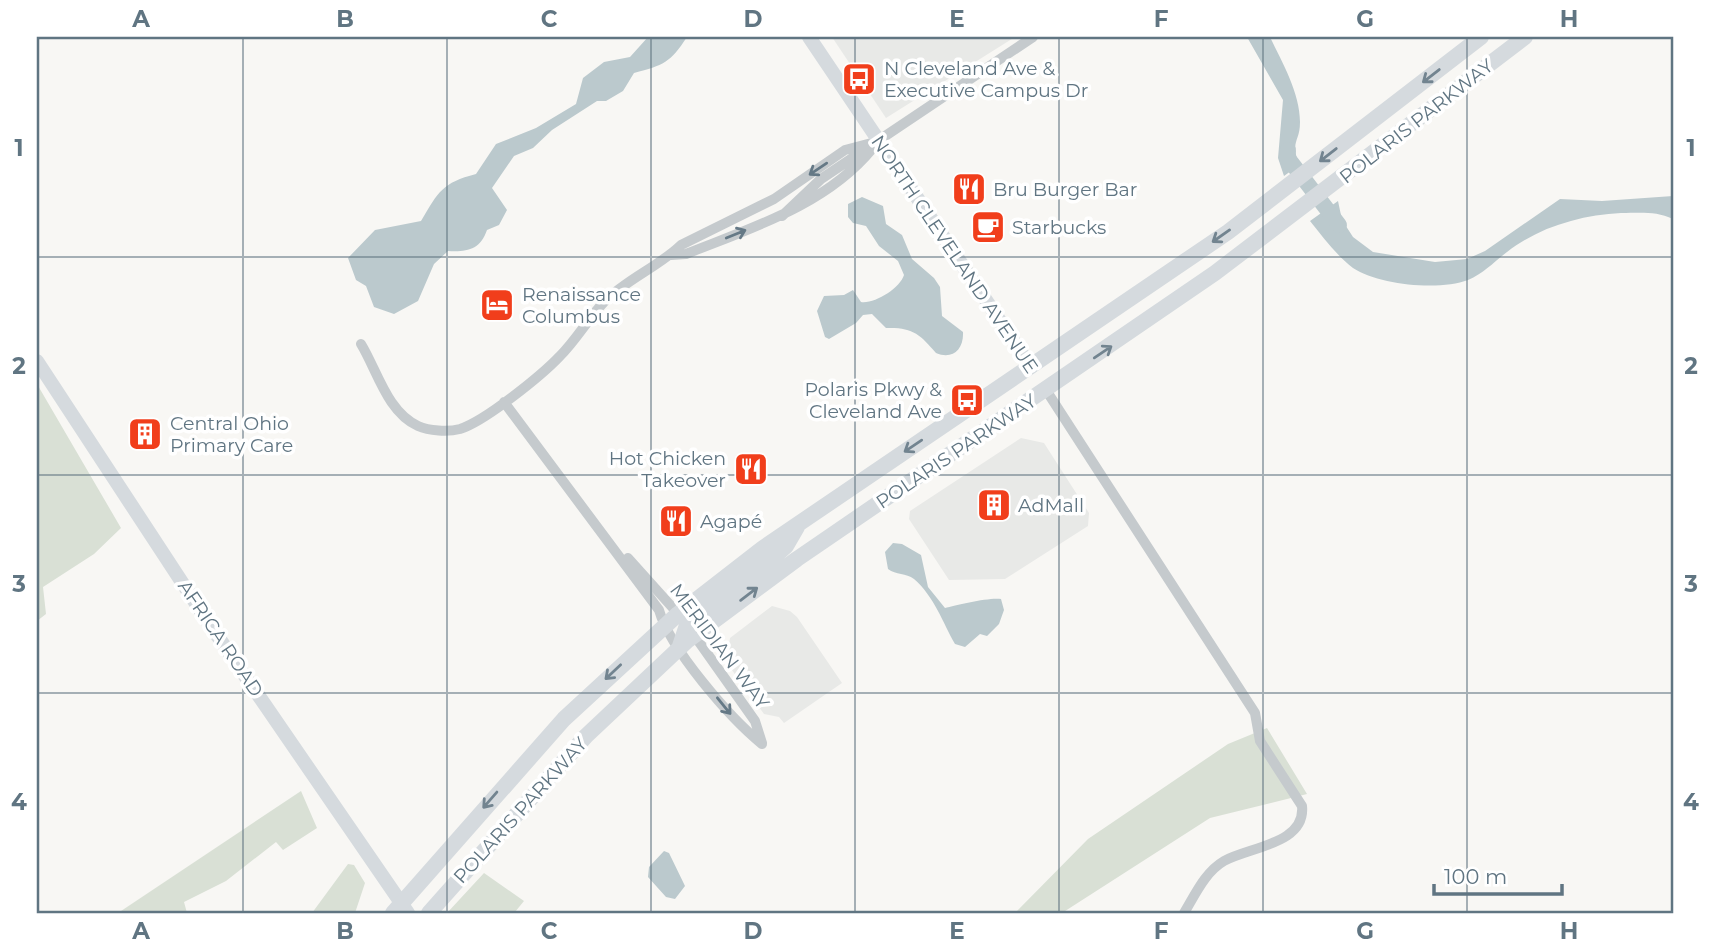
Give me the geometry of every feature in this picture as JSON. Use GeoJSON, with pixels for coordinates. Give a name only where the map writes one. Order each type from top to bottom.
{"type":"FeatureCollection","features":[{"type":"Feature","properties":{"kind":"main road","name":"POLARIS PARKWAY"},"geometry":{"type":"LineString","coordinates":[[687,625],[786,546],[798,525],[1031,368],[1276,195],[1480,37]]}},
{"type":"Feature","properties":{"kind":"main road","name":"POLARIS PARKWAY"},"geometry":{"type":"LineString","coordinates":[[401,910],[525,760],[601,682],[664,626],[687,625],[797,559],[1046,390],[1292,218],[1525,37]]}},
{"type":"Feature","properties":{"kind":"main road","name":"NORTH CLEVELAND AVENUE"},"geometry":{"type":"LineString","coordinates":[[1031,368],[1046,390]]}},
{"type":"Feature","properties":{"kind":"main road"},"geometry":{"type":"LineString","coordinates":[[680,647],[687,625]]}},
{"type":"Feature","properties":{"kind":"main road","name":"POLARIS PARKWAY"},"geometry":{"type":"LineString","coordinates":[[429,913],[586,736],[680,647]]}},
{"type":"Feature","properties":{"kind":"street","name":"NORTH CLEVELAND AVENUE"},"geometry":{"type":"LineString","coordinates":[[809,37],[1031,368]]}},
{"type":"Feature","properties":{"kind":"street"},"geometry":{"type":"LineString","coordinates":[[671,255],[686,254],[782,216],[858,167],[879,141],[1033,37]]}},
{"type":"Feature","properties":{"kind":"street"},"geometry":{"type":"LineString","coordinates":[[361,344],[394,406],[420,427],[457,430],[504,402],[562,355],[604,303],[629,280],[671,255],[681,245],[774,199],[845,150],[879,141]]}},
{"type":"Feature","properties":{"kind":"street","name":"AFRICA ROAD"},"geometry":{"type":"LineString","coordinates":[[37,361],[401,910]]}},
{"type":"Feature","properties":{"kind":"street","name":"NORTH CLEVELAND AVENUE"},"geometry":{"type":"LineString","coordinates":[[1046,390],[1255,713],[1260,741],[1302,806],[1303,817],[1300,825],[1287,835],[1223,862],[1208,874],[1184,913]]}},
{"type":"Feature","properties":{"kind":"street","name":"MERIDIAN WAY"},"geometry":{"type":"LineString","coordinates":[[504,402],[659,610],[664,626],[725,708],[743,729],[762,744],[755,721],[687,625],[633,563],[607,540]]}},
{"type":"Feature","properties":{"kind":"shaded area"},"geometry":{"type":"Polygon","coordinates":[[[648,37],[687,37],[665,62],[634,73],[623,91],[606,101],[597,101],[552,130],[533,148],[514,156],[492,188],[507,210],[499,225],[487,230],[477,246],[467,250],[448,251],[434,264],[418,301],[394,314],[374,307],[366,286],[356,280],[348,258],[375,230],[421,221],[442,190],[456,181],[476,174],[496,144],[536,128],[576,104],[583,78],[604,62],[630,57],[648,37]]]}},
{"type":"Feature","properties":{"kind":"shaded area"},"geometry":{"type":"Polygon","coordinates":[[[832,37],[1015,37],[886,118],[832,37]]]}},
{"type":"Feature","properties":{"kind":"shaded area"},"geometry":{"type":"Polygon","coordinates":[[[1247,37],[1270,37],[1290,78],[1297,100],[1300,129],[1295,150],[1299,165],[1284,176],[1278,158],[1283,100],[1247,37]]]}},
{"type":"Feature","properties":{"kind":"shaded area"},"geometry":{"type":"Polygon","coordinates":[[[1673,196],[1673,219],[1654,214],[1606,214],[1561,224],[1519,243],[1484,271],[1468,280],[1441,285],[1393,282],[1364,274],[1341,257],[1310,221],[1338,201],[1342,220],[1353,237],[1373,252],[1435,262],[1467,259],[1485,251],[1560,199],[1602,201],[1673,196]]]}},
{"type":"Feature","properties":{"kind":"shaded area"},"geometry":{"type":"Polygon","coordinates":[[[862,197],[883,206],[886,224],[902,235],[912,259],[934,278],[940,287],[942,316],[963,332],[956,352],[947,355],[936,353],[915,333],[886,328],[872,314],[863,315],[856,323],[829,339],[825,337],[817,311],[824,296],[844,295],[853,290],[861,302],[867,302],[892,290],[904,275],[898,261],[879,246],[866,226],[853,223],[848,217],[848,204],[862,197]]]}},
{"type":"Feature","properties":{"kind":"shaded area"},"geometry":{"type":"Polygon","coordinates":[[[37,384],[121,528],[94,554],[43,587],[46,614],[37,621],[37,384]]]}},
{"type":"Feature","properties":{"kind":"shaded area"},"geometry":{"type":"Polygon","coordinates":[[[1021,438],[1044,443],[1089,513],[1088,526],[1005,579],[949,580],[909,519],[910,511],[1021,438]]]}},
{"type":"Feature","properties":{"kind":"shaded area"},"geometry":{"type":"Polygon","coordinates":[[[893,543],[902,544],[921,555],[928,587],[945,608],[981,600],[1001,599],[1004,610],[999,624],[987,636],[980,634],[965,647],[955,644],[933,601],[921,586],[911,577],[888,569],[885,552],[893,543]]]}},
{"type":"Feature","properties":{"kind":"shaded area"},"geometry":{"type":"Polygon","coordinates":[[[772,606],[790,611],[797,617],[842,683],[784,723],[779,717],[764,714],[729,666],[727,659],[730,638],[772,606]]]}},
{"type":"Feature","properties":{"kind":"shaded area"},"geometry":{"type":"Polygon","coordinates":[[[1267,728],[1307,794],[1210,818],[1062,913],[1015,913],[1088,839],[1228,744],[1267,728]]]}},
{"type":"Feature","properties":{"kind":"shaded area"},"geometry":{"type":"Polygon","coordinates":[[[301,791],[317,828],[283,850],[276,842],[226,881],[184,902],[187,913],[118,913],[301,791]]]}},
{"type":"Feature","properties":{"kind":"shaded area"},"geometry":{"type":"Polygon","coordinates":[[[664,851],[669,853],[685,886],[675,899],[666,897],[648,877],[649,867],[664,851]]]}},
{"type":"Feature","properties":{"kind":"shaded area"},"geometry":{"type":"Polygon","coordinates":[[[348,864],[354,865],[365,883],[355,913],[312,913],[348,864]]]}},
{"type":"Feature","properties":{"kind":"shaded area"},"geometry":{"type":"Polygon","coordinates":[[[484,873],[524,901],[515,912],[447,913],[484,873]]]}},
{"type":"Feature","properties":{"kind":"waterway"},"geometry":{"type":"LineString","coordinates":[[1288,150],[1287,157],[1339,225]]}},
{"type":"Feature","properties":{"kind":"place","name":"N Cleveland Ave & Executive Campus Dr"},"geometry":{"type":"Point","coordinates":[859,79]}},
{"type":"Feature","properties":{"kind":"place","name":"Bru Burger Bar"},"geometry":{"type":"Point","coordinates":[969,189]}},
{"type":"Feature","properties":{"kind":"place","name":"Starbucks"},"geometry":{"type":"Point","coordinates":[988,227]}},
{"type":"Feature","properties":{"kind":"place","name":"Renaissance Columbus"},"geometry":{"type":"Point","coordinates":[497,305]}},
{"type":"Feature","properties":{"kind":"place","name":"Polaris Pkwy & Cleveland Ave"},"geometry":{"type":"Point","coordinates":[967,400]}},
{"type":"Feature","properties":{"kind":"place","name":"Central Ohio Primary Care"},"geometry":{"type":"Point","coordinates":[145,434]}},
{"type":"Feature","properties":{"kind":"place","name":"Hot Chicken Takeover"},"geometry":{"type":"Point","coordinates":[751,469]}},
{"type":"Feature","properties":{"kind":"place","name":"AdMall"},"geometry":{"type":"Point","coordinates":[994,505]}},
{"type":"Feature","properties":{"kind":"place","name":"Agapé"},"geometry":{"type":"Point","coordinates":[676,521]}}]}
